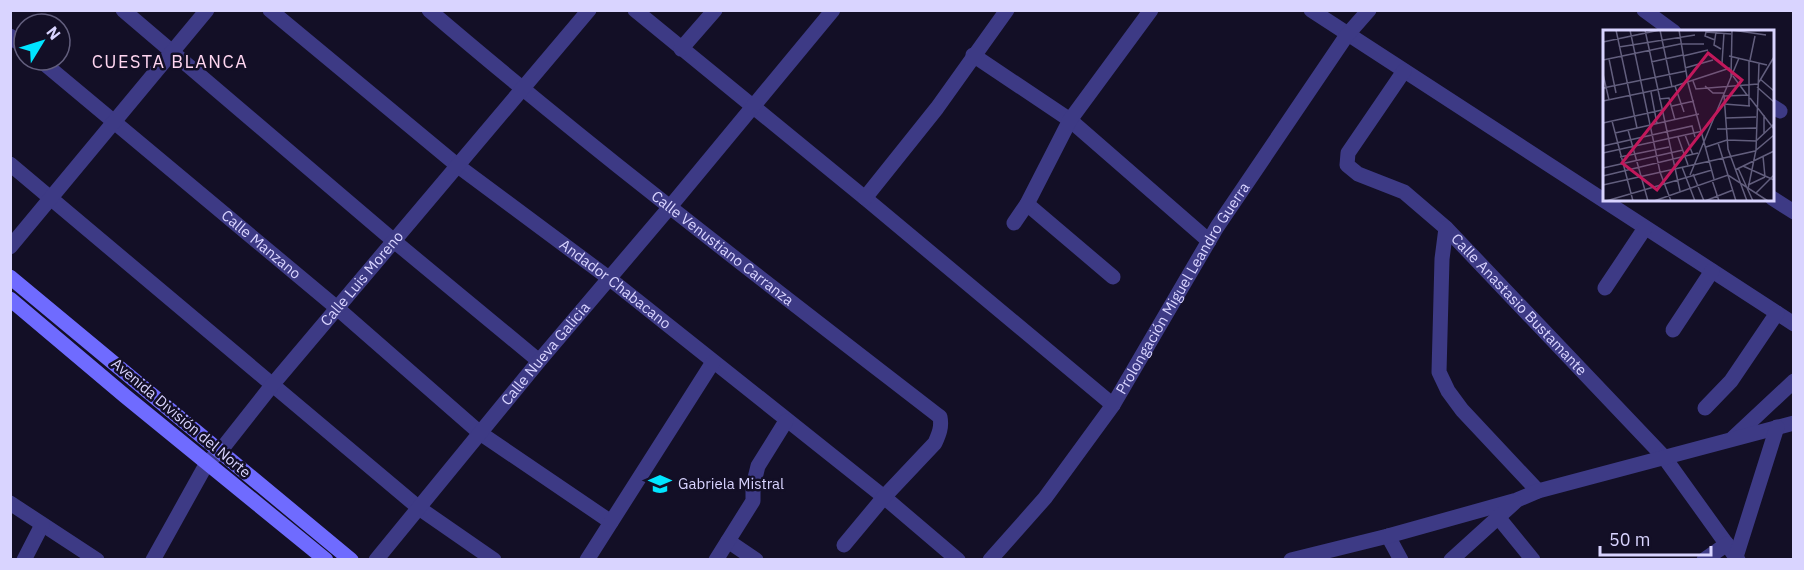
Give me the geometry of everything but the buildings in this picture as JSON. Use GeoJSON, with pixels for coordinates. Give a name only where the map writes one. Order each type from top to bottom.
{"type":"FeatureCollection","features":[{"type":"Feature","properties":{"kind":"street"},"geometry":{"type":"LineString","coordinates":[[123,10],[171,53],[539,361]]}},
{"type":"Feature","properties":{"kind":"street"},"geometry":{"type":"LineString","coordinates":[[10,247],[207,10]]}},
{"type":"Feature","properties":{"kind":"street","name":"Andador Chabacano"},"geometry":{"type":"LineString","coordinates":[[270,10],[459,166],[610,279],[884,497],[958,560]]}},
{"type":"Feature","properties":{"kind":"street","name":"Calle Venustiano Carranza"},"geometry":{"type":"LineString","coordinates":[[429,10],[522,90],[669,208],[940,417],[941,424],[935,443],[884,497]]}},
{"type":"Feature","properties":{"kind":"street","name":"Calle Luis Moreno"},"geometry":{"type":"LineString","coordinates":[[153,560],[207,463],[221,450],[273,384],[589,10]]}},
{"type":"Feature","properties":{"kind":"street"},"geometry":{"type":"LineString","coordinates":[[635,10],[1113,405]]}},
{"type":"Feature","properties":{"kind":"street"},"geometry":{"type":"LineString","coordinates":[[681,50],[715,10]]}},
{"type":"Feature","properties":{"kind":"street","name":"Calle Nueva Galicia"},"geometry":{"type":"LineString","coordinates":[[376,560],[832,10]]}},
{"type":"Feature","properties":{"kind":"street"},"geometry":{"type":"LineString","coordinates":[[865,198],[937,108],[1007,10]]}},
{"type":"Feature","properties":{"kind":"street"},"geometry":{"type":"LineString","coordinates":[[1014,223],[1027,204],[1070,120],[1151,10]]}},
{"type":"Feature","properties":{"kind":"street"},"geometry":{"type":"LineString","coordinates":[[1311,10],[1603,201]]}},
{"type":"Feature","properties":{"kind":"street","name":"Prolongación Miguel Leandro Guerra"},"geometry":{"type":"LineString","coordinates":[[990,560],[1045,498],[1113,405],[1209,241],[1347,35],[1369,10]]}},
{"type":"Feature","properties":{"kind":"street"},"geometry":{"type":"LineString","coordinates":[[1644,10],[1671,30]]}},
{"type":"Feature","properties":{"kind":"street"},"geometry":{"type":"LineString","coordinates":[[973,55],[1070,120],[1209,241]]}},
{"type":"Feature","properties":{"kind":"street","name":"Calle Anastasio Bustamante"},"geometry":{"type":"LineString","coordinates":[[1404,71],[1348,153],[1347,165],[1358,174],[1404,192],[1446,228],[1664,457],[1734,555]]}},
{"type":"Feature","properties":{"kind":"street","name":"Calle Manzano"},"geometry":{"type":"LineString","coordinates":[[54,72],[337,308],[480,434],[611,522]]}},
{"type":"Feature","properties":{"kind":"street"},"geometry":{"type":"LineString","coordinates":[[10,165],[419,508],[494,560]]}},
{"type":"Feature","properties":{"kind":"street"},"geometry":{"type":"LineString","coordinates":[[1774,199],[1794,212]]}},
{"type":"Feature","properties":{"kind":"street"},"geometry":{"type":"LineString","coordinates":[[1604,201],[1794,324]]}},
{"type":"Feature","properties":{"kind":"street"},"geometry":{"type":"LineString","coordinates":[[1027,204],[1113,277]]}},
{"type":"Feature","properties":{"kind":"street"},"geometry":{"type":"LineString","coordinates":[[1446,228],[1442,259],[1439,372],[1448,391],[1462,410],[1538,491]]}},
{"type":"Feature","properties":{"kind":"street"},"geometry":{"type":"LineString","coordinates":[[1605,288],[1645,228]]}},
{"type":"Feature","properties":{"kind":"street"},"geometry":{"type":"LineString","coordinates":[[1673,330],[1712,271]]}},
{"type":"Feature","properties":{"kind":"street","name":"Avenida División del Norte"},"geometry":{"type":"LineString","coordinates":[[10,277],[351,560]]}},
{"type":"Feature","properties":{"kind":"street","name":"Avenida División del Norte"},"geometry":{"type":"LineString","coordinates":[[10,299],[326,560]]}},
{"type":"Feature","properties":{"kind":"street"},"geometry":{"type":"LineString","coordinates":[[1705,408],[1731,381],[1777,313]]}},
{"type":"Feature","properties":{"kind":"street"},"geometry":{"type":"LineString","coordinates":[[587,560],[713,362]]}},
{"type":"Feature","properties":{"kind":"street"},"geometry":{"type":"LineString","coordinates":[[1731,440],[1794,381]]}},
{"type":"Feature","properties":{"kind":"street"},"geometry":{"type":"LineString","coordinates":[[716,560],[753,501],[753,486],[758,466],[786,421]]}},
{"type":"Feature","properties":{"kind":"street"},"geometry":{"type":"LineString","coordinates":[[1291,560],[1388,536],[1517,500],[1538,491],[1794,423]]}},
{"type":"Feature","properties":{"kind":"street"},"geometry":{"type":"LineString","coordinates":[[1704,560],[1734,555],[1777,427]]}},
{"type":"Feature","properties":{"kind":"street"},"geometry":{"type":"LineString","coordinates":[[844,544],[884,497]]}},
{"type":"Feature","properties":{"kind":"street"},"geometry":{"type":"LineString","coordinates":[[1451,560],[1517,500]]}},
{"type":"Feature","properties":{"kind":"street"},"geometry":{"type":"LineString","coordinates":[[10,503],[97,560]]}},
{"type":"Feature","properties":{"kind":"street"},"geometry":{"type":"LineString","coordinates":[[1498,517],[1533,560]]}},
{"type":"Feature","properties":{"kind":"street"},"geometry":{"type":"LineString","coordinates":[[24,560],[42,525]]}},
{"type":"Feature","properties":{"kind":"street"},"geometry":{"type":"LineString","coordinates":[[1388,536],[1401,560]]}},
{"type":"Feature","properties":{"kind":"street"},"geometry":{"type":"LineString","coordinates":[[728,540],[756,560]]}},
{"type":"Feature","properties":{"kind":"place","name":"Gabriela Mistral"},"geometry":{"type":"Point","coordinates":[660,484]}},
{"type":"Feature","properties":{"kind":"district","name":"CUESTA BLANCA"},"geometry":{"type":"Point","coordinates":[170,62]}}]}
